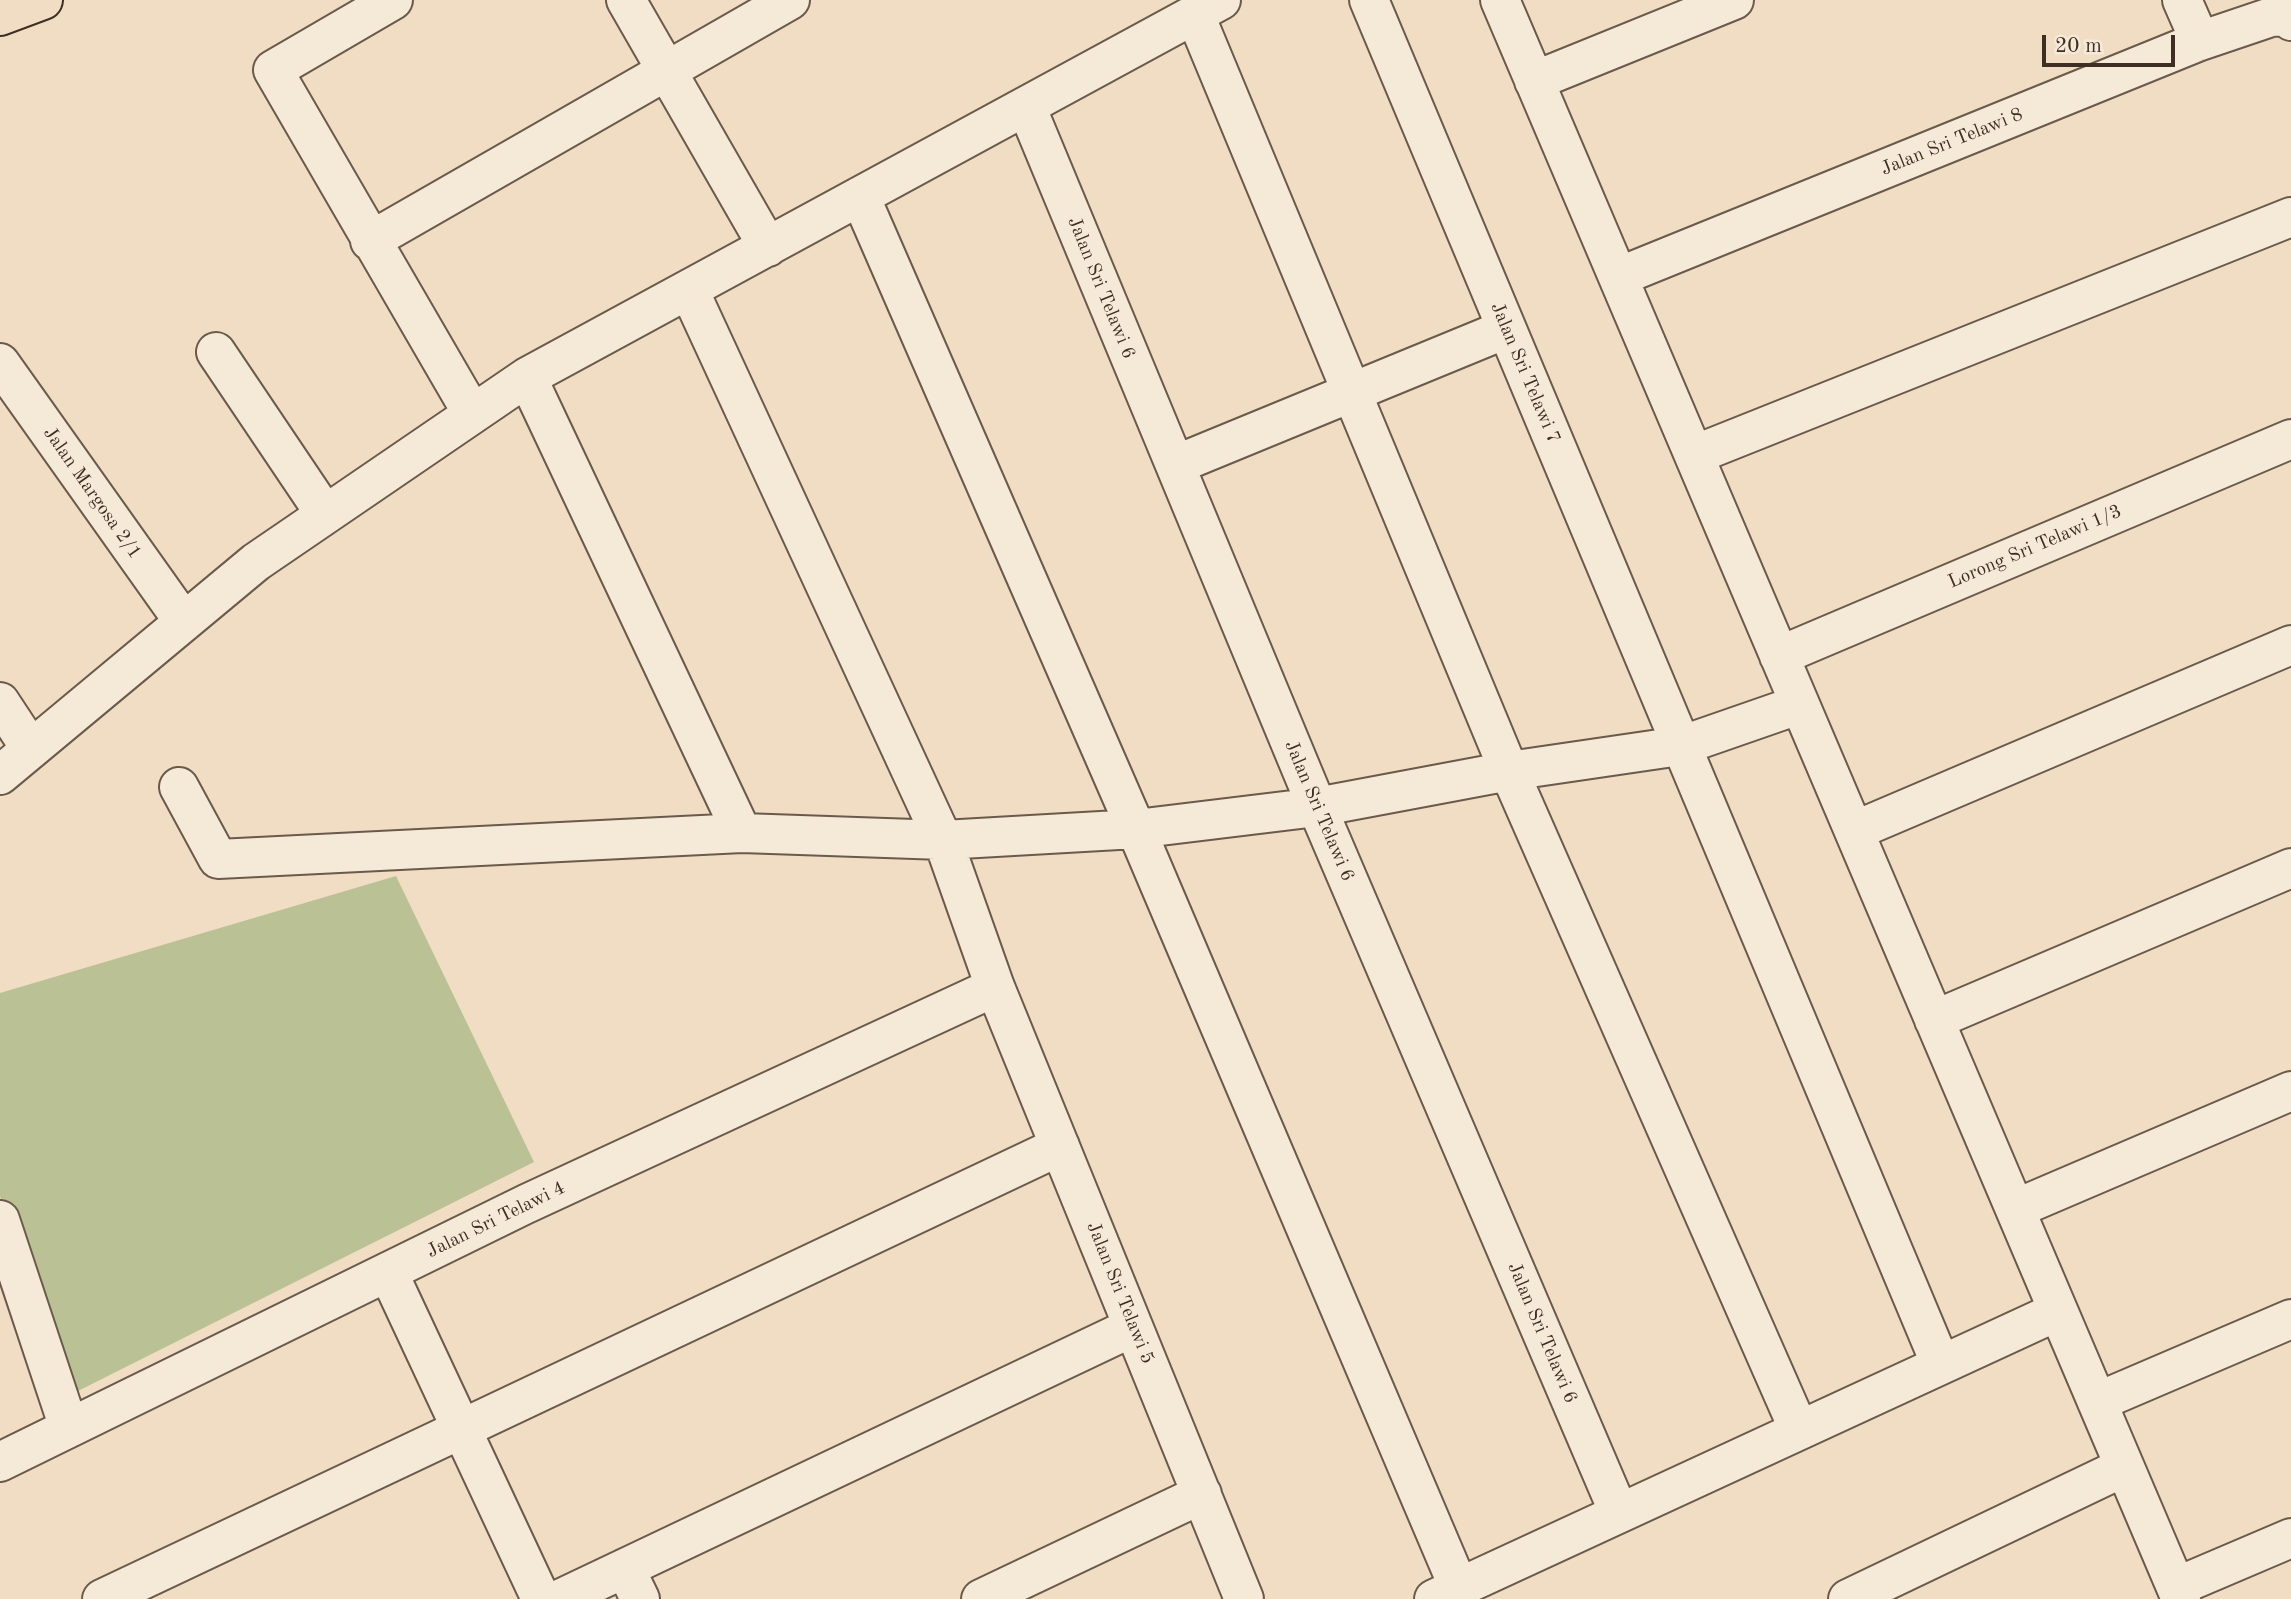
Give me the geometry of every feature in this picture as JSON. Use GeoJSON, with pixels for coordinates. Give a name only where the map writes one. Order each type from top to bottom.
{"type":"FeatureCollection","features":[{"type":"Feature","properties":{"kind":"highway"},"geometry":{"type":"LineString","coordinates":[[0,16],[43,0]]}},
{"type":"Feature","properties":{"kind":"street"},"geometry":{"type":"LineString","coordinates":[[393,0],[274,70],[370,241],[472,413]]}},
{"type":"Feature","properties":{"kind":"street"},"geometry":{"type":"LineString","coordinates":[[626,0],[768,247]]}},
{"type":"Feature","properties":{"kind":"street"},"geometry":{"type":"LineString","coordinates":[[370,241],[790,0]]}},
{"type":"Feature","properties":{"kind":"street","name":"Jalan Sri Telawi 7"},"geometry":{"type":"LineString","coordinates":[[1369,0],[1941,1365]]}},
{"type":"Feature","properties":{"kind":"street"},"geometry":{"type":"LineString","coordinates":[[1500,0],[2178,1593],[2291,1538]]}},
{"type":"Feature","properties":{"kind":"street"},"geometry":{"type":"LineString","coordinates":[[1534,81],[1734,0]]}},
{"type":"Feature","properties":{"kind":"street"},"geometry":{"type":"LineString","coordinates":[[2182,0],[2200,41]]}},
{"type":"Feature","properties":{"kind":"street"},"geometry":{"type":"LineString","coordinates":[[0,775],[256,562],[527,377],[1208,7],[1352,392],[1509,771],[1799,1430]]}},
{"type":"Feature","properties":{"kind":"street","name":"Jalan Sri Telawi 8"},"geometry":{"type":"LineString","coordinates":[[1618,277],[2200,41],[2271,17],[2290,18]]}},
{"type":"Feature","properties":{"kind":"street","name":"Jalan Sri Telawi 6"},"geometry":{"type":"LineString","coordinates":[[1026,106],[1317,807],[1619,1513]]}},
{"type":"Feature","properties":{"kind":"street"},"geometry":{"type":"LineString","coordinates":[[860,196],[1465,1591],[1619,1513],[2058,1311]]}},
{"type":"Feature","properties":{"kind":"street"},"geometry":{"type":"LineString","coordinates":[[1694,455],[2291,217]]}},
{"type":"Feature","properties":{"kind":"street","name":"Jalan Sri Telawi 5"},"geometry":{"type":"LineString","coordinates":[[689,290],[943,839],[996,987],[1244,1599]]}},
{"type":"Feature","properties":{"kind":"street"},"geometry":{"type":"LineString","coordinates":[[1175,466],[1506,328]]}},
{"type":"Feature","properties":{"kind":"street"},"geometry":{"type":"LineString","coordinates":[[216,352],[325,514]]}},
{"type":"Feature","properties":{"kind":"street","name":"Jalan Margosa 2/1"},"geometry":{"type":"LineString","coordinates":[[0,363],[184,622]]}},
{"type":"Feature","properties":{"kind":"street"},"geometry":{"type":"LineString","coordinates":[[527,377],[742,833]]}},
{"type":"Feature","properties":{"kind":"street","name":"Lorong Sri Telawi 1/3"},"geometry":{"type":"LineString","coordinates":[[1779,656],[2291,439]]}},
{"type":"Feature","properties":{"kind":"street"},"geometry":{"type":"LineString","coordinates":[[1854,831],[2291,645]]}},
{"type":"Feature","properties":{"kind":"street"},"geometry":{"type":"LineString","coordinates":[[0,702],[31,749]]}},
{"type":"Feature","properties":{"kind":"street"},"geometry":{"type":"LineString","coordinates":[[179,787],[218,859],[742,833],[943,839],[1136,829],[1317,807],[1509,771],[1680,746],[1798,705]]}},
{"type":"Feature","properties":{"kind":"street"},"geometry":{"type":"LineString","coordinates":[[1934,1020],[2291,869]]}},
{"type":"Feature","properties":{"kind":"street","name":"Jalan Sri Telawi 4"},"geometry":{"type":"LineString","coordinates":[[0,1462],[387,1272],[996,987]]}},
{"type":"Feature","properties":{"kind":"street"},"geometry":{"type":"LineString","coordinates":[[2015,1209],[2291,1091]]}},
{"type":"Feature","properties":{"kind":"street"},"geometry":{"type":"LineString","coordinates":[[103,1599],[1060,1146]]}},
{"type":"Feature","properties":{"kind":"street"},"geometry":{"type":"LineString","coordinates":[[0,1220],[69,1428]]}},
{"type":"Feature","properties":{"kind":"street"},"geometry":{"type":"LineString","coordinates":[[387,1272],[541,1599]]}},
{"type":"Feature","properties":{"kind":"street"},"geometry":{"type":"LineString","coordinates":[[2097,1402],[2291,1319]]}},
{"type":"Feature","properties":{"kind":"street"},"geometry":{"type":"LineString","coordinates":[[561,1599],[632,1583],[1133,1327]]}},
{"type":"Feature","properties":{"kind":"street"},"geometry":{"type":"LineString","coordinates":[[1849,1599],[2124,1466]]}},
{"type":"Feature","properties":{"kind":"street"},"geometry":{"type":"LineString","coordinates":[[981,1599],[1202,1494]]}},
{"type":"Feature","properties":{"kind":"green space"},"geometry":{"type":"Polygon","coordinates":[[[396,876],[534,1162],[68,1396],[0,1196],[0,993],[396,876]]]}}]}
